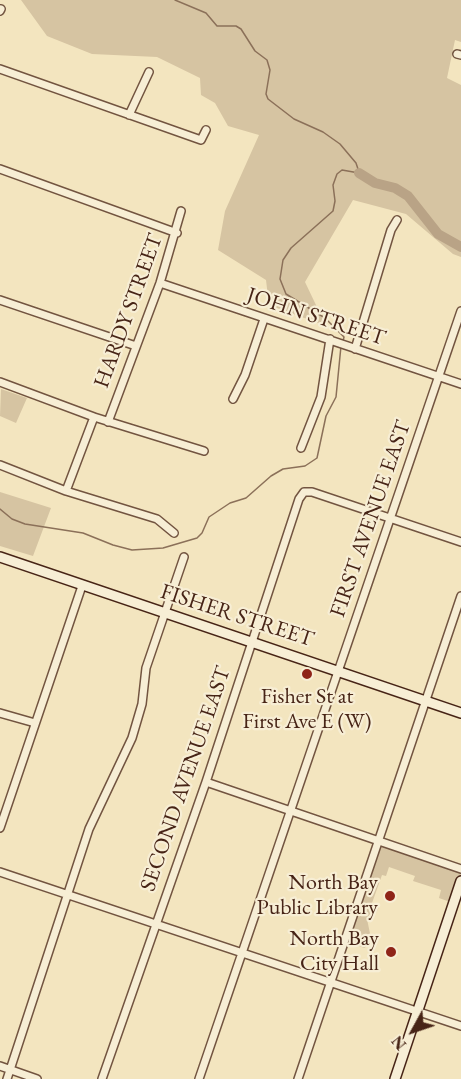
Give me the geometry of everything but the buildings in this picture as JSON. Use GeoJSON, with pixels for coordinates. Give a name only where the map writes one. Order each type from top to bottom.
{"type":"FeatureCollection","features":[{"type":"Feature","properties":{"kind":"main road","name":"FISHER STREET"},"geometry":{"type":"LineString","coordinates":[[0,557],[461,713]]}},
{"type":"Feature","properties":{"kind":"main road"},"geometry":{"type":"LineString","coordinates":[[395,1079],[461,880]]}},
{"type":"Feature","properties":{"kind":"street"},"geometry":{"type":"LineString","coordinates":[[0,69],[201,140],[206,130]]}},
{"type":"Feature","properties":{"kind":"street"},"geometry":{"type":"LineString","coordinates":[[129,115],[149,72]]}},
{"type":"Feature","properties":{"kind":"street"},"geometry":{"type":"LineString","coordinates":[[0,169],[177,233]]}},
{"type":"Feature","properties":{"kind":"street","name":"HARDY STREET"},"geometry":{"type":"LineString","coordinates":[[108,422],[177,233],[182,211]]}},
{"type":"Feature","properties":{"kind":"street"},"geometry":{"type":"LineString","coordinates":[[353,348],[391,230],[397,220]]}},
{"type":"Feature","properties":{"kind":"street","name":"JOHN STREET"},"geometry":{"type":"LineString","coordinates":[[159,283],[461,384]]}},
{"type":"Feature","properties":{"kind":"street"},"geometry":{"type":"LineString","coordinates":[[0,300],[136,346]]}},
{"type":"Feature","properties":{"kind":"street","name":"FIRST AVENUE EAST"},"geometry":{"type":"LineString","coordinates":[[199,1079],[461,311]]}},
{"type":"Feature","properties":{"kind":"street"},"geometry":{"type":"LineString","coordinates":[[233,399],[245,375],[264,319]]}},
{"type":"Feature","properties":{"kind":"street"},"geometry":{"type":"LineString","coordinates":[[301,448],[321,397],[330,339]]}},
{"type":"Feature","properties":{"kind":"street"},"geometry":{"type":"LineString","coordinates":[[0,382],[108,422],[204,451]]}},
{"type":"Feature","properties":{"kind":"street","name":"HARDY STREET"},"geometry":{"type":"LineString","coordinates":[[66,491],[94,417]]}},
{"type":"Feature","properties":{"kind":"street"},"geometry":{"type":"LineString","coordinates":[[0,465],[66,491],[157,519],[174,532]]}},
{"type":"Feature","properties":{"kind":"street","name":"SECOND AVENUE EAST"},"geometry":{"type":"LineString","coordinates":[[102,1079],[304,492],[312,492],[391,518]]}},
{"type":"Feature","properties":{"kind":"street"},"geometry":{"type":"LineString","coordinates":[[391,518],[461,542]]}},
{"type":"Feature","properties":{"kind":"street"},"geometry":{"type":"LineString","coordinates":[[7,1079],[102,797],[132,738],[142,704],[146,668],[184,557]]}},
{"type":"Feature","properties":{"kind":"street"},"geometry":{"type":"LineString","coordinates":[[0,828],[82,586]]}},
{"type":"Feature","properties":{"kind":"street"},"geometry":{"type":"LineString","coordinates":[[298,1079],[461,596]]}},
{"type":"Feature","properties":{"kind":"street"},"geometry":{"type":"LineString","coordinates":[[0,713],[35,723]]}},
{"type":"Feature","properties":{"kind":"street"},"geometry":{"type":"LineString","coordinates":[[206,782],[461,869]]}},
{"type":"Feature","properties":{"kind":"street"},"geometry":{"type":"LineString","coordinates":[[0,872],[461,1026]]}},
{"type":"Feature","properties":{"kind":"street"},"geometry":{"type":"LineString","coordinates":[[0,1066],[37,1079]]}},
{"type":"Feature","properties":{"kind":"shaded area"},"geometry":{"type":"Polygon","coordinates":[[[21,0],[461,0],[461,42],[455,40],[447,78],[461,85],[461,257],[453,254],[406,214],[353,200],[305,282],[326,326],[269,305],[266,280],[218,250],[225,211],[259,135],[228,126],[215,103],[201,95],[200,78],[157,57],[92,54],[47,36],[21,0]]]}},
{"type":"Feature","properties":{"kind":"shaded area"},"geometry":{"type":"Polygon","coordinates":[[[1,389],[27,398],[16,423],[0,416],[1,389]]]}},
{"type":"Feature","properties":{"kind":"shaded area"},"geometry":{"type":"Polygon","coordinates":[[[0,492],[51,508],[33,556],[0,546],[0,492]]]}},
{"type":"Feature","properties":{"kind":"shaded area"},"geometry":{"type":"Polygon","coordinates":[[[378,840],[461,869],[461,881],[453,903],[439,898],[441,890],[413,881],[415,876],[389,867],[386,876],[382,875],[372,903],[379,907],[376,913],[369,915],[367,919],[372,943],[364,948],[344,940],[378,840]]]}},
{"type":"Feature","properties":{"kind":"waterway"},"geometry":{"type":"LineString","coordinates":[[175,0],[206,13],[217,26],[236,26],[241,29],[255,51],[267,60],[270,70],[266,94],[268,99],[294,119],[323,132],[340,144],[356,163],[359,172]]}},
{"type":"Feature","properties":{"kind":"waterway"},"geometry":{"type":"LineString","coordinates":[[343,341],[344,337],[325,318],[286,294],[280,279],[283,260],[291,248],[333,211],[335,201],[333,185],[337,174],[342,170],[359,173]]}},
{"type":"Feature","properties":{"kind":"waterway"},"geometry":{"type":"LineString","coordinates":[[359,173],[375,183],[395,188],[408,196],[438,234],[461,247]]}},
{"type":"Feature","properties":{"kind":"waterway"},"geometry":{"type":"LineString","coordinates":[[0,509],[12,519],[25,524],[83,533],[132,550],[163,548],[197,538],[202,533],[209,517],[230,503],[246,498],[271,476],[283,469],[305,466],[317,458],[326,416],[336,397],[341,346]]}},
{"type":"Feature","properties":{"kind":"place","name":"Fisher St at First Ave E (W)"},"geometry":{"type":"Point","coordinates":[307,674]}},
{"type":"Feature","properties":{"kind":"place","name":"North Bay Public Library"},"geometry":{"type":"Point","coordinates":[390,896]}},
{"type":"Feature","properties":{"kind":"place","name":"North Bay City Hall"},"geometry":{"type":"Point","coordinates":[391,952]}}]}
